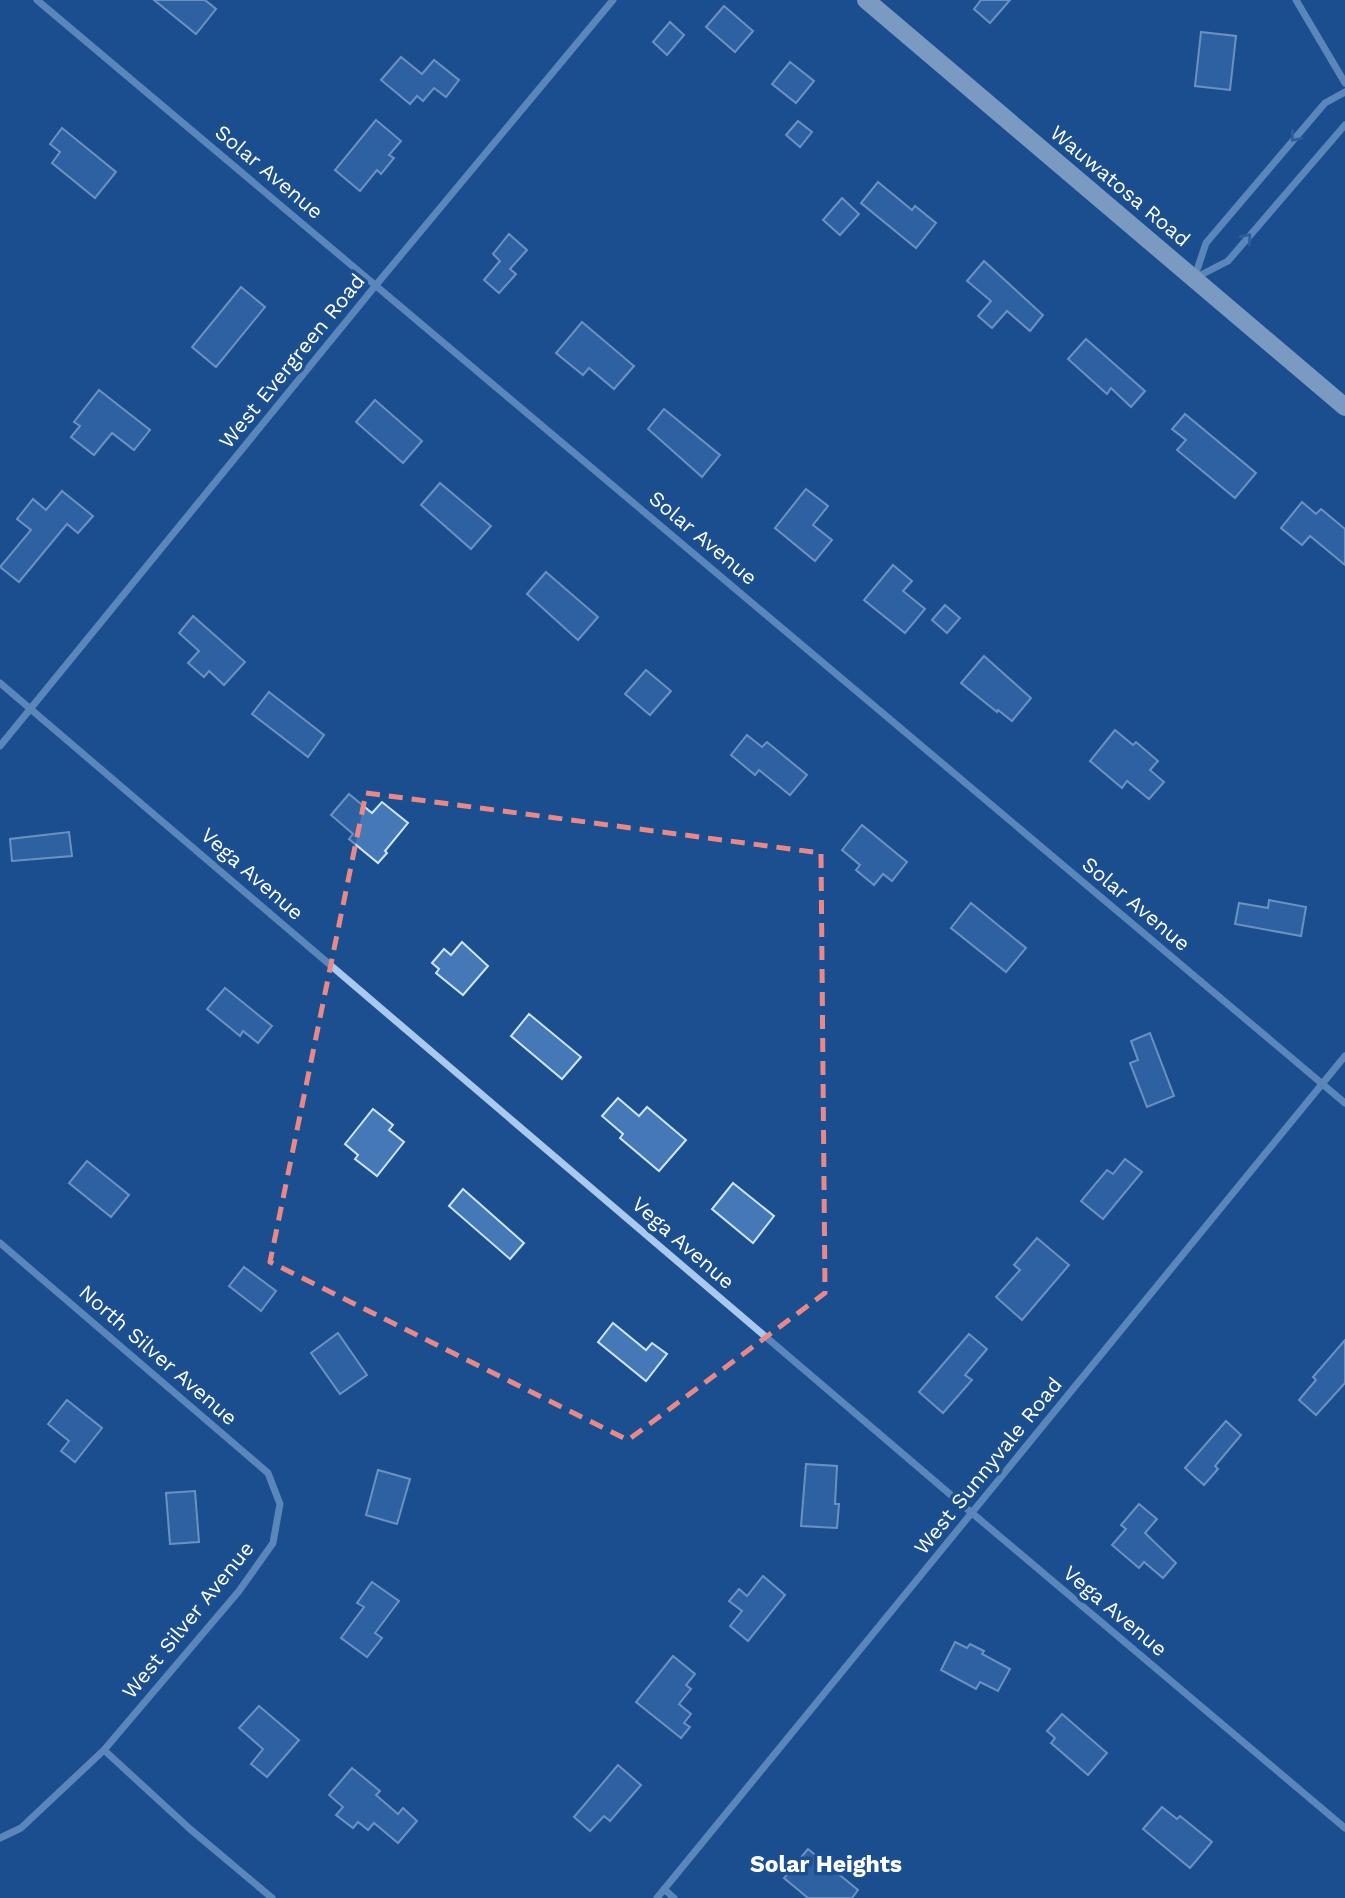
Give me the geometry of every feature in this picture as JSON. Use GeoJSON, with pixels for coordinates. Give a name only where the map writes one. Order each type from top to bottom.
{"type":"FeatureCollection","features":[{"type":"Feature","properties":{"kind":"main road","name":"Wauwatosa Road"},"geometry":{"type":"LineString","coordinates":[[866,0],[1345,407]]}},
{"type":"Feature","properties":{"kind":"street","name":"Solar Avenue"},"geometry":{"type":"LineString","coordinates":[[37,0],[1345,1103]]}},
{"type":"Feature","properties":{"kind":"street","name":"West Evergreen Road"},"geometry":{"type":"LineString","coordinates":[[0,747],[376,285],[613,0]]}},
{"type":"Feature","properties":{"kind":"street"},"geometry":{"type":"LineString","coordinates":[[1296,0],[1345,83]]}},
{"type":"Feature","properties":{"kind":"street"},"geometry":{"type":"LineString","coordinates":[[1194,279],[1206,243],[1325,103],[1345,92]]}},
{"type":"Feature","properties":{"kind":"street"},"geometry":{"type":"LineString","coordinates":[[1194,279],[1228,261],[1345,125]]}},
{"type":"Feature","properties":{"kind":"street","name":"Vega Avenue"},"geometry":{"type":"LineString","coordinates":[[0,683],[1345,1828]]}},
{"type":"Feature","properties":{"kind":"street","name":"West Sunnyvale Road"},"geometry":{"type":"LineString","coordinates":[[657,1898],[1345,1056]]}},
{"type":"Feature","properties":{"kind":"street","name":"North Silver Avenue"},"geometry":{"type":"LineString","coordinates":[[0,1243],[268,1473],[280,1504]]}},
{"type":"Feature","properties":{"kind":"street","name":"West Silver Avenue"},"geometry":{"type":"LineString","coordinates":[[0,1838],[21,1828],[104,1750],[239,1591],[273,1543],[280,1504]]}},
{"type":"Feature","properties":{"kind":"street"},"geometry":{"type":"LineString","coordinates":[[104,1750],[190,1829],[272,1898]]}},
{"type":"Feature","properties":{"kind":"street"},"geometry":{"type":"LineString","coordinates":[[664,1889],[674,1898]]}},
{"type":"Feature","properties":{"kind":"highlighted area"},"geometry":{"type":"Polygon","coordinates":[[[366,793],[821,853],[825,1293],[628,1440],[270,1262],[366,793]]]}},
{"type":"Feature","properties":{"kind":"building"},"geometry":{"type":"Polygon","coordinates":[[[154,0],[205,0],[216,9],[196,34],[154,0]]]}},
{"type":"Feature","properties":{"kind":"building"},"geometry":{"type":"Polygon","coordinates":[[[981,0],[1010,0],[990,23],[974,9],[981,0]]]}},
{"type":"Feature","properties":{"kind":"building"},"geometry":{"type":"Polygon","coordinates":[[[724,6],[753,31],[735,52],[706,27],[724,6]]]}},
{"type":"Feature","properties":{"kind":"building"},"geometry":{"type":"Polygon","coordinates":[[[670,22],[684,35],[667,55],[653,42],[670,22]]]}},
{"type":"Feature","properties":{"kind":"building"},"geometry":{"type":"Polygon","coordinates":[[[1201,32],[1236,36],[1230,90],[1195,86],[1201,32]]]}},
{"type":"Feature","properties":{"kind":"building"},"geometry":{"type":"Polygon","coordinates":[[[401,57],[422,74],[434,60],[459,80],[446,97],[434,88],[423,101],[417,96],[410,104],[381,80],[401,57]]]}},
{"type":"Feature","properties":{"kind":"building"},"geometry":{"type":"Polygon","coordinates":[[[790,62],[814,81],[796,103],[772,84],[790,62]]]}},
{"type":"Feature","properties":{"kind":"building"},"geometry":{"type":"Polygon","coordinates":[[[376,120],[401,141],[389,155],[394,158],[381,174],[377,170],[360,191],[335,170],[376,120]]]}},
{"type":"Feature","properties":{"kind":"building"},"geometry":{"type":"Polygon","coordinates":[[[798,121],[812,132],[800,147],[786,135],[798,121]]]}},
{"type":"Feature","properties":{"kind":"building"},"geometry":{"type":"Polygon","coordinates":[[[62,128],[116,172],[95,198],[52,163],[60,152],[50,144],[62,128]]]}},
{"type":"Feature","properties":{"kind":"building"},"geometry":{"type":"Polygon","coordinates":[[[878,182],[912,210],[915,206],[936,223],[916,248],[861,203],[878,182]]]}},
{"type":"Feature","properties":{"kind":"building"},"geometry":{"type":"Polygon","coordinates":[[[842,198],[859,214],[840,235],[823,220],[842,198]]]}},
{"type":"Feature","properties":{"kind":"building"},"geometry":{"type":"Polygon","coordinates":[[[509,234],[527,250],[510,269],[516,274],[499,293],[484,280],[500,261],[493,254],[509,234]]]}},
{"type":"Feature","properties":{"kind":"building"},"geometry":{"type":"Polygon","coordinates":[[[984,261],[1043,315],[1030,331],[1007,311],[992,328],[978,316],[991,301],[967,281],[984,261]]]}},
{"type":"Feature","properties":{"kind":"building"},"geometry":{"type":"Polygon","coordinates":[[[241,287],[265,307],[216,367],[192,347],[241,287]]]}},
{"type":"Feature","properties":{"kind":"building"},"geometry":{"type":"Polygon","coordinates":[[[582,322],[634,366],[614,389],[589,368],[583,375],[556,353],[582,322]]]}},
{"type":"Feature","properties":{"kind":"building"},"geometry":{"type":"Polygon","coordinates":[[[1086,339],[1145,391],[1131,407],[1111,388],[1107,394],[1068,359],[1086,339]]]}},
{"type":"Feature","properties":{"kind":"building"},"geometry":{"type":"Polygon","coordinates":[[[99,390],[150,430],[134,450],[112,433],[94,455],[71,437],[80,426],[74,422],[99,390]]]}},
{"type":"Feature","properties":{"kind":"building"},"geometry":{"type":"Polygon","coordinates":[[[375,400],[422,441],[403,463],[356,422],[375,400]]]}},
{"type":"Feature","properties":{"kind":"building"},"geometry":{"type":"Polygon","coordinates":[[[664,409],[720,455],[702,477],[648,429],[664,409]]]}},
{"type":"Feature","properties":{"kind":"building"},"geometry":{"type":"Polygon","coordinates":[[[1185,414],[1256,473],[1235,498],[1177,450],[1186,440],[1172,429],[1185,414]]]}},
{"type":"Feature","properties":{"kind":"building"},"geometry":{"type":"Polygon","coordinates":[[[440,483],[491,526],[471,549],[421,505],[440,483]]]}},
{"type":"Feature","properties":{"kind":"building"},"geometry":{"type":"Polygon","coordinates":[[[806,489],[828,506],[813,525],[832,540],[815,561],[775,528],[806,489]]]}},
{"type":"Feature","properties":{"kind":"building"},"geometry":{"type":"Polygon","coordinates":[[[62,491],[93,516],[78,533],[67,524],[19,582],[0,567],[31,530],[17,519],[33,499],[46,510],[62,491]]]}},
{"type":"Feature","properties":{"kind":"building"},"geometry":{"type":"Polygon","coordinates":[[[1302,502],[1316,514],[1321,509],[1345,529],[1345,565],[1310,536],[1302,545],[1281,528],[1302,502]]]}},
{"type":"Feature","properties":{"kind":"building"},"geometry":{"type":"Polygon","coordinates":[[[893,565],[912,581],[903,591],[925,609],[905,633],[864,600],[893,565]]]}},
{"type":"Feature","properties":{"kind":"building"},"geometry":{"type":"Polygon","coordinates":[[[546,572],[598,617],[578,640],[527,594],[546,572]]]}},
{"type":"Feature","properties":{"kind":"building"},"geometry":{"type":"Polygon","coordinates":[[[945,605],[960,618],[947,633],[932,620],[945,605]]]}},
{"type":"Feature","properties":{"kind":"building"},"geometry":{"type":"Polygon","coordinates":[[[193,616],[245,662],[224,685],[209,671],[204,677],[188,663],[199,651],[179,633],[193,616]]]}},
{"type":"Feature","properties":{"kind":"building"},"geometry":{"type":"Polygon","coordinates":[[[984,656],[1031,698],[1012,721],[961,683],[984,656]]]}},
{"type":"Feature","properties":{"kind":"building"},"geometry":{"type":"Polygon","coordinates":[[[646,670],[671,691],[650,715],[625,694],[646,670]]]}},
{"type":"Feature","properties":{"kind":"building"},"geometry":{"type":"Polygon","coordinates":[[[269,692],[324,735],[308,757],[252,714],[269,692]]]}},
{"type":"Feature","properties":{"kind":"building"},"geometry":{"type":"Polygon","coordinates":[[[1115,730],[1133,745],[1136,742],[1158,761],[1150,770],[1164,782],[1149,799],[1127,781],[1122,788],[1090,761],[1115,730]]]}},
{"type":"Feature","properties":{"kind":"building"},"geometry":{"type":"Polygon","coordinates":[[[747,735],[762,747],[767,742],[807,775],[790,795],[759,770],[755,775],[731,755],[747,735]]]}},
{"type":"Feature","properties":{"kind":"building"},"geometry":{"type":"Polygon","coordinates":[[[349,794],[372,813],[382,802],[408,823],[378,863],[349,839],[353,834],[331,815],[349,794]]]}},
{"type":"Feature","properties":{"kind":"building"},"geometry":{"type":"Polygon","coordinates":[[[862,825],[907,862],[892,881],[883,874],[874,885],[856,870],[860,865],[842,850],[862,825]]]}},
{"type":"Feature","properties":{"kind":"building"},"geometry":{"type":"Polygon","coordinates":[[[69,832],[72,856],[12,861],[10,839],[69,832]]]}},
{"type":"Feature","properties":{"kind":"building"},"geometry":{"type":"Polygon","coordinates":[[[1269,900],[1306,907],[1301,936],[1235,924],[1239,903],[1268,908],[1269,900]]]}},
{"type":"Feature","properties":{"kind":"building"},"geometry":{"type":"Polygon","coordinates":[[[971,903],[1026,948],[1006,972],[951,928],[971,903]]]}},
{"type":"Feature","properties":{"kind":"building"},"geometry":{"type":"Polygon","coordinates":[[[462,942],[488,966],[463,995],[436,973],[439,969],[432,963],[444,949],[451,955],[462,942]]]}},
{"type":"Feature","properties":{"kind":"building"},"geometry":{"type":"Polygon","coordinates":[[[225,988],[272,1026],[258,1043],[243,1031],[240,1036],[207,1009],[225,988]]]}},
{"type":"Feature","properties":{"kind":"building"},"geometry":{"type":"Polygon","coordinates":[[[529,1014],[581,1057],[562,1079],[511,1036],[529,1014]]]}},
{"type":"Feature","properties":{"kind":"building"},"geometry":{"type":"Polygon","coordinates":[[[1150,1033],[1174,1096],[1147,1107],[1130,1063],[1138,1060],[1131,1041],[1150,1033]]]}},
{"type":"Feature","properties":{"kind":"building"},"geometry":{"type":"Polygon","coordinates":[[[618,1098],[639,1116],[647,1107],[686,1140],[659,1171],[620,1138],[623,1134],[602,1116],[618,1098]]]}},
{"type":"Feature","properties":{"kind":"building"},"geometry":{"type":"Polygon","coordinates":[[[373,1109],[393,1125],[389,1130],[404,1142],[377,1176],[355,1159],[358,1155],[345,1144],[373,1109]]]}},
{"type":"Feature","properties":{"kind":"building"},"geometry":{"type":"Polygon","coordinates":[[[1125,1159],[1142,1172],[1103,1219],[1081,1201],[1107,1170],[1113,1174],[1125,1159]]]}},
{"type":"Feature","properties":{"kind":"building"},"geometry":{"type":"Polygon","coordinates":[[[87,1161],[129,1195],[111,1217],[69,1183],[87,1161]]]}},
{"type":"Feature","properties":{"kind":"building"},"geometry":{"type":"Polygon","coordinates":[[[733,1183],[774,1216],[753,1243],[712,1209],[733,1183]]]}},
{"type":"Feature","properties":{"kind":"building"},"geometry":{"type":"Polygon","coordinates":[[[463,1189],[524,1243],[510,1259],[449,1206],[463,1189]]]}},
{"type":"Feature","properties":{"kind":"building"},"geometry":{"type":"Polygon","coordinates":[[[1037,1238],[1069,1265],[1022,1320],[996,1297],[1020,1270],[1014,1265],[1037,1238]]]}},
{"type":"Feature","properties":{"kind":"building"},"geometry":{"type":"Polygon","coordinates":[[[244,1267],[276,1291],[261,1311],[229,1286],[244,1267]]]}},
{"type":"Feature","properties":{"kind":"building"},"geometry":{"type":"Polygon","coordinates":[[[613,1323],[646,1350],[652,1343],[667,1354],[646,1381],[598,1342],[613,1323]]]}},
{"type":"Feature","properties":{"kind":"building"},"geometry":{"type":"Polygon","coordinates":[[[338,1333],[367,1375],[340,1394],[311,1353],[338,1333]]]}},
{"type":"Feature","properties":{"kind":"building"},"geometry":{"type":"Polygon","coordinates":[[[969,1334],[987,1349],[965,1375],[972,1380],[943,1413],[919,1392],[969,1334]]]}},
{"type":"Feature","properties":{"kind":"building"},"geometry":{"type":"Polygon","coordinates":[[[1345,1340],[1345,1383],[1316,1415],[1299,1400],[1316,1380],[1313,1377],[1345,1340]]]}},
{"type":"Feature","properties":{"kind":"building"},"geometry":{"type":"Polygon","coordinates":[[[67,1400],[102,1428],[75,1462],[61,1451],[69,1441],[48,1424],[67,1400]]]}},
{"type":"Feature","properties":{"kind":"building"},"geometry":{"type":"Polygon","coordinates":[[[1226,1421],[1241,1435],[1215,1466],[1218,1469],[1204,1485],[1185,1468],[1226,1421]]]}},
{"type":"Feature","properties":{"kind":"building"},"geometry":{"type":"Polygon","coordinates":[[[806,1464],[837,1466],[837,1528],[801,1526],[806,1464]]]}},
{"type":"Feature","properties":{"kind":"building"},"geometry":{"type":"Polygon","coordinates":[[[378,1470],[410,1479],[397,1524],[366,1515],[378,1470]]]}},
{"type":"Feature","properties":{"kind":"building"},"geometry":{"type":"Polygon","coordinates":[[[195,1491],[199,1542],[170,1544],[166,1493],[195,1491]]]}},
{"type":"Feature","properties":{"kind":"building"},"geometry":{"type":"Polygon","coordinates":[[[1139,1504],[1157,1519],[1145,1533],[1176,1563],[1163,1578],[1144,1562],[1139,1568],[1112,1545],[1126,1529],[1121,1525],[1139,1504]]]}},
{"type":"Feature","properties":{"kind":"building"},"geometry":{"type":"Polygon","coordinates":[[[763,1576],[785,1595],[748,1641],[730,1626],[742,1611],[729,1601],[739,1589],[747,1596],[763,1576]]]}},
{"type":"Feature","properties":{"kind":"building"},"geometry":{"type":"Polygon","coordinates":[[[372,1582],[399,1601],[375,1633],[382,1638],[367,1657],[341,1638],[364,1607],[357,1603],[372,1582]]]}},
{"type":"Feature","properties":{"kind":"building"},"geometry":{"type":"Polygon","coordinates":[[[955,1642],[967,1648],[970,1644],[984,1651],[982,1654],[1010,1669],[998,1691],[980,1682],[976,1689],[941,1670],[955,1642]]]}},
{"type":"Feature","properties":{"kind":"building"},"geometry":{"type":"Polygon","coordinates":[[[673,1656],[695,1674],[686,1685],[691,1689],[679,1704],[691,1714],[684,1723],[690,1727],[681,1738],[636,1702],[673,1656]]]}},
{"type":"Feature","properties":{"kind":"building"},"geometry":{"type":"Polygon","coordinates":[[[259,1706],[299,1740],[267,1777],[251,1764],[263,1749],[239,1728],[259,1706]]]}},
{"type":"Feature","properties":{"kind":"building"},"geometry":{"type":"Polygon","coordinates":[[[1062,1714],[1107,1753],[1088,1775],[1051,1743],[1055,1738],[1047,1731],[1062,1714]]]}},
{"type":"Feature","properties":{"kind":"building"},"geometry":{"type":"Polygon","coordinates":[[[618,1765],[641,1785],[610,1821],[604,1816],[590,1831],[574,1817],[618,1765]]]}},
{"type":"Feature","properties":{"kind":"building"},"geometry":{"type":"Polygon","coordinates":[[[352,1768],[380,1791],[376,1795],[398,1814],[403,1808],[417,1821],[398,1843],[374,1823],[368,1830],[358,1822],[353,1828],[336,1815],[343,1807],[329,1795],[352,1768]]]}},
{"type":"Feature","properties":{"kind":"building"},"geometry":{"type":"Polygon","coordinates":[[[1162,1807],[1177,1819],[1180,1816],[1212,1842],[1190,1868],[1143,1829],[1162,1807]]]}},
{"type":"Feature","properties":{"kind":"building"},"geometry":{"type":"Polygon","coordinates":[[[808,1849],[858,1890],[852,1898],[808,1898],[784,1878],[808,1849]]]}},
{"type":"Feature","properties":{"kind":"district","name":"Solar Heights"},"geometry":{"type":"Point","coordinates":[826,1864]}}]}
